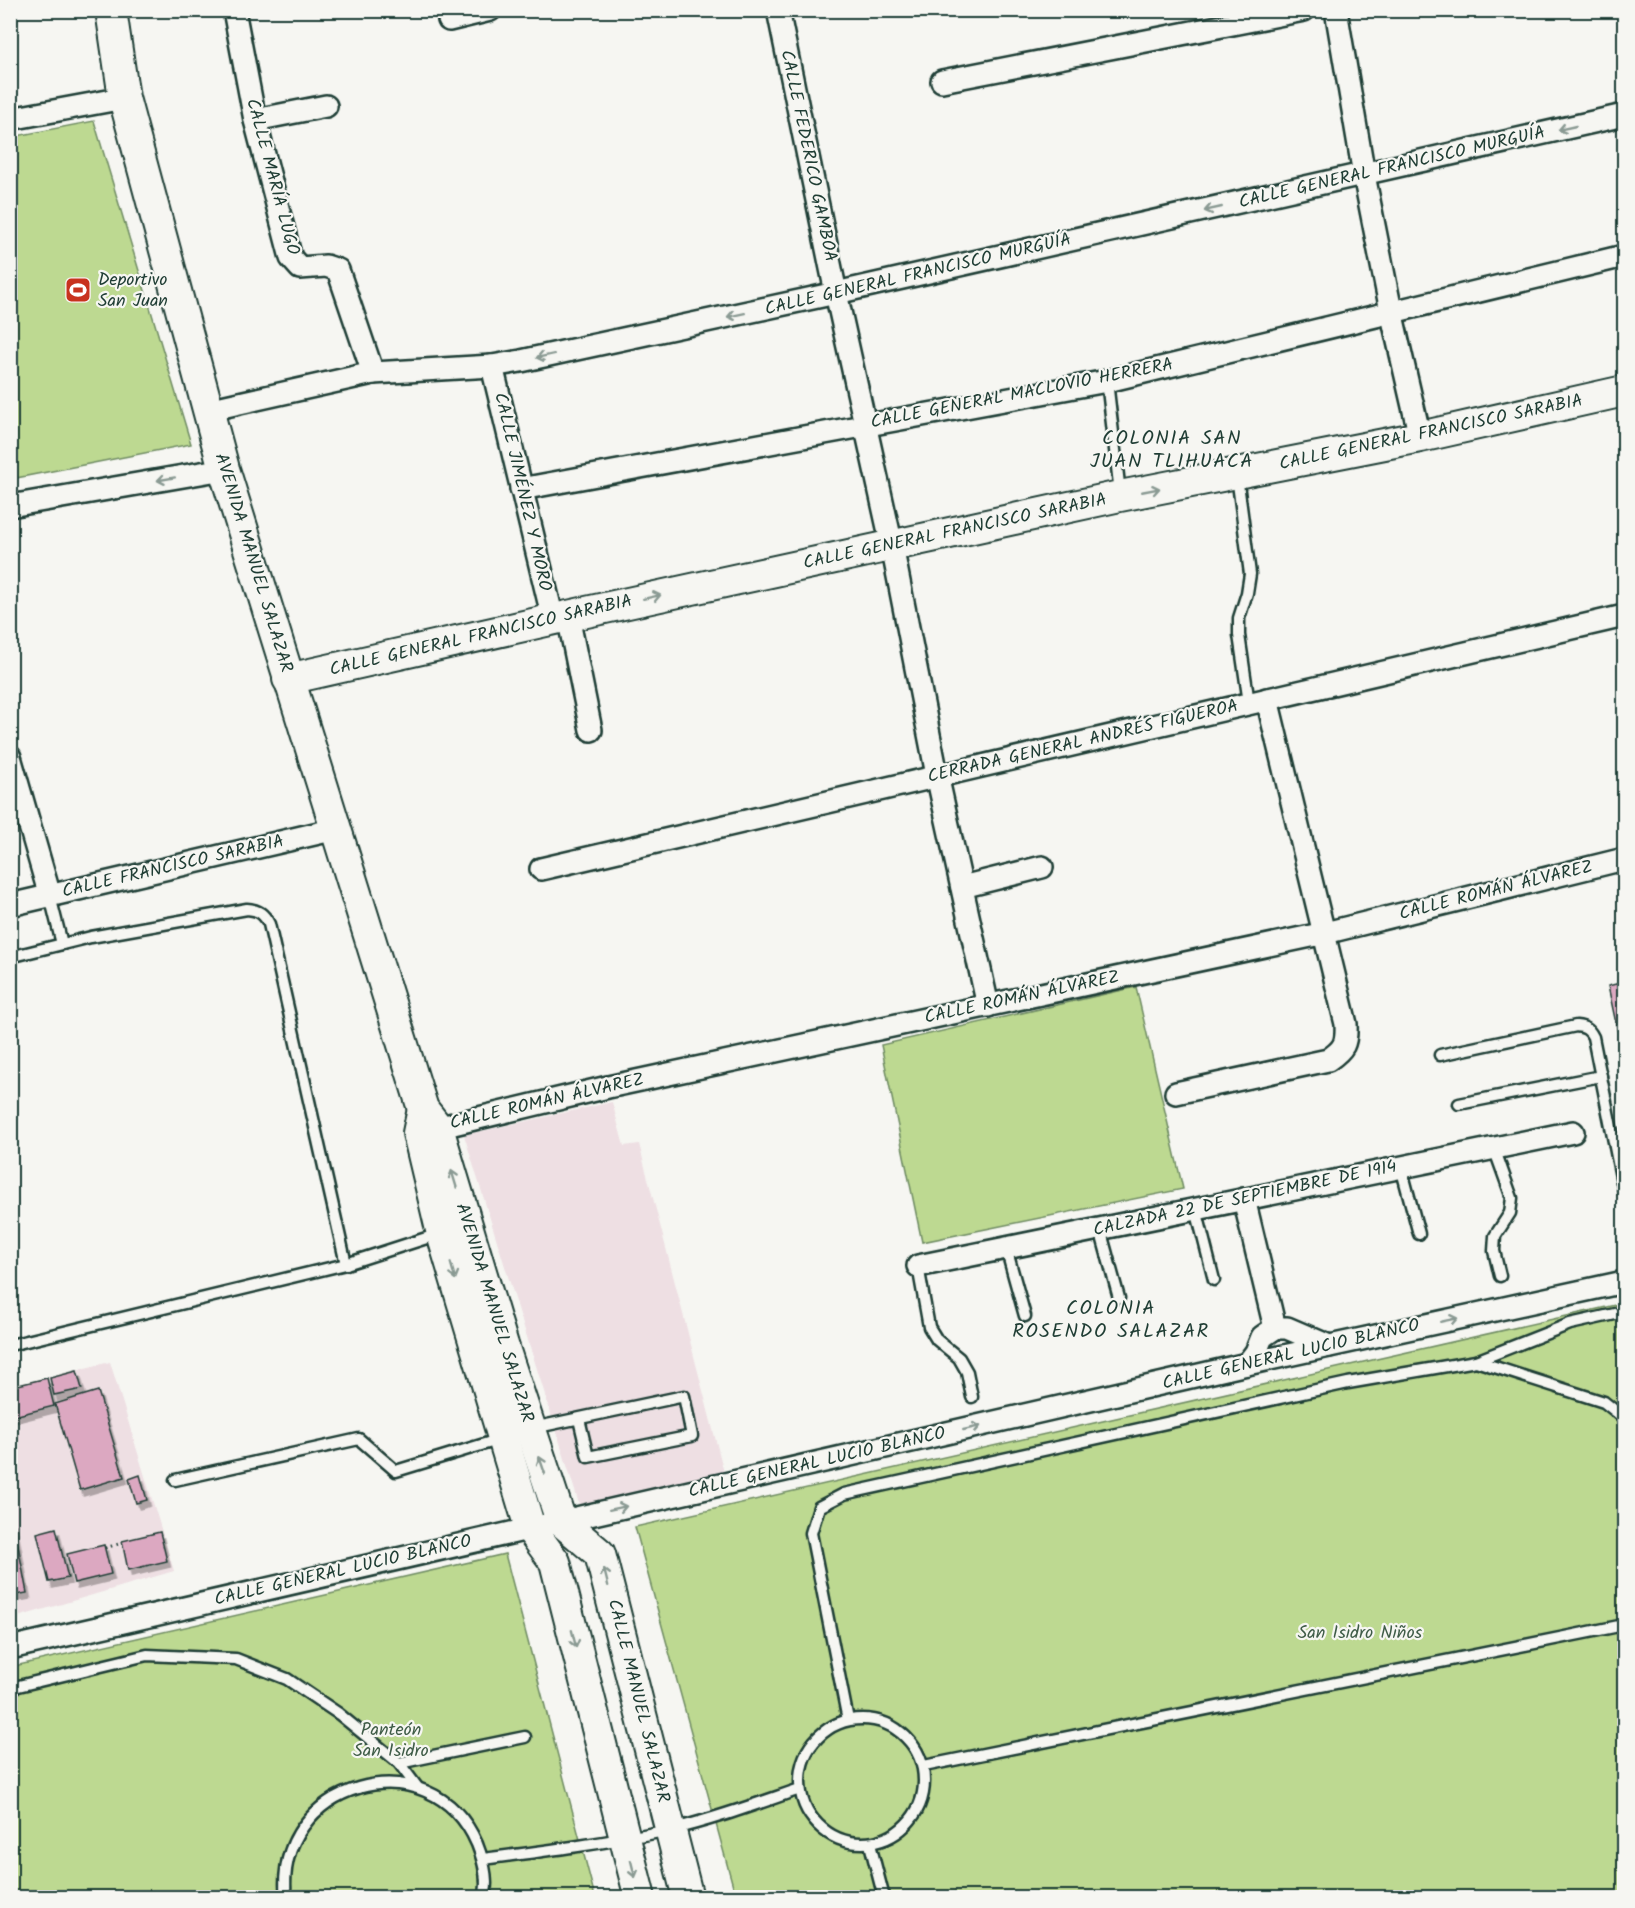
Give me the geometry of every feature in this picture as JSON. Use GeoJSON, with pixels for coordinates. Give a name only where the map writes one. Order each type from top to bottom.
{"type":"FeatureCollection","features":[{"type":"Feature","properties":{"kind":"street","name":"AVENIDA MANUEL SALAZAR"},"geometry":{"type":"LineString","coordinates":[[111,10],[124,98],[224,469],[426,1123],[455,1230],[516,1434],[530,1528]]}},
{"type":"Feature","properties":{"kind":"street","name":"CALLE MARÍA LUGO"},"geometry":{"type":"LineString","coordinates":[[234,10],[255,120],[291,258],[300,268],[326,266],[338,270],[373,373]]}},
{"type":"Feature","properties":{"kind":"street"},"geometry":{"type":"LineString","coordinates":[[449,20],[490,10]]}},
{"type":"Feature","properties":{"kind":"street","name":"CALLE FEDERICO GAMBOA"},"geometry":{"type":"LineString","coordinates":[[778,10],[988,1005]]}},
{"type":"Feature","properties":{"kind":"street"},"geometry":{"type":"LineString","coordinates":[[942,81],[1304,10]]}},
{"type":"Feature","properties":{"kind":"street"},"geometry":{"type":"LineString","coordinates":[[1336,10],[1364,175],[1391,311],[1420,438]]}},
{"type":"Feature","properties":{"kind":"street"},"geometry":{"type":"LineString","coordinates":[[10,119],[124,98]]}},
{"type":"Feature","properties":{"kind":"street"},"geometry":{"type":"LineString","coordinates":[[255,120],[326,106]]}},
{"type":"Feature","properties":{"kind":"street","name":"CALLE GENERAL FRANCISCO MURGUÍA"},"geometry":{"type":"LineString","coordinates":[[208,410],[373,373],[492,366],[836,293],[1624,115]]}},
{"type":"Feature","properties":{"kind":"street","name":"CALLE GENERAL MACLOVIO HERRERA"},"geometry":{"type":"LineString","coordinates":[[521,489],[1107,381],[1624,256]]}},
{"type":"Feature","properties":{"kind":"street","name":"CALLE JIMÉNEZ Y MORO"},"geometry":{"type":"LineString","coordinates":[[492,366],[521,489],[591,730]]}},
{"type":"Feature","properties":{"kind":"street","name":"CALLE GENERAL FRANCISCO SARABIA"},"geometry":{"type":"LineString","coordinates":[[288,679],[560,617],[1120,496],[1420,438],[1624,391]]}},
{"type":"Feature","properties":{"kind":"street"},"geometry":{"type":"LineString","coordinates":[[10,506],[224,469]]}},
{"type":"Feature","properties":{"kind":"street","name":"CERRADA GENERAL ANDRÉS FIGUEROA"},"geometry":{"type":"LineString","coordinates":[[541,869],[1624,616]]}},
{"type":"Feature","properties":{"kind":"street"},"geometry":{"type":"LineString","coordinates":[[1176,1093],[1328,1060],[1340,1052],[1347,1039],[1346,1024],[1325,933],[1258,701]]}},
{"type":"Feature","properties":{"kind":"street"},"geometry":{"type":"LineString","coordinates":[[10,757],[50,896]]}},
{"type":"Feature","properties":{"kind":"street","name":"CALLE FRANCISCO SARABIA"},"geometry":{"type":"LineString","coordinates":[[10,905],[336,829]]}},
{"type":"Feature","properties":{"kind":"street","name":"CALLE ROMÁN ÁLVAREZ"},"geometry":{"type":"LineString","coordinates":[[426,1123],[608,1087],[1325,933],[1624,859]]}},
{"type":"Feature","properties":{"kind":"street"},"geometry":{"type":"LineString","coordinates":[[962,887],[1042,867]]}},
{"type":"Feature","properties":{"kind":"street","name":"CALZADA 22 DE SEPTIEMBRE DE 1914"},"geometry":{"type":"LineString","coordinates":[[918,1266],[1573,1132]]}},
{"type":"Feature","properties":{"kind":"street"},"geometry":{"type":"LineString","coordinates":[[1244,1199],[1275,1328]]}},
{"type":"Feature","properties":{"kind":"street","name":"CALLE GENERAL LUCIO BLANCO"},"geometry":{"type":"LineString","coordinates":[[10,1648],[1247,1364],[1624,1282]]}},
{"type":"Feature","properties":{"kind":"street"},"geometry":{"type":"LineString","coordinates":[[1247,1364],[1256,1352],[1262,1337],[1275,1328],[1287,1328],[1329,1346]]}},
{"type":"Feature","properties":{"kind":"street","name":"AVENIDA MANUEL SALAZAR"},"geometry":{"type":"LineString","coordinates":[[516,1434],[561,1521]]}},
{"type":"Feature","properties":{"kind":"street","name":"CALLE MANUEL SALAZAR"},"geometry":{"type":"LineString","coordinates":[[561,1521],[600,1554],[688,1898]]}},
{"type":"Feature","properties":{"kind":"street"},"geometry":{"type":"LineString","coordinates":[[530,1528],[555,1562],[640,1898]]}},
{"type":"Feature","properties":{"kind":"lane"},"geometry":{"type":"LineString","coordinates":[[1107,381],[1120,496]]}},
{"type":"Feature","properties":{"kind":"lane"},"geometry":{"type":"LineString","coordinates":[[1237,473],[1250,574],[1239,618],[1239,634],[1258,701]]}},
{"type":"Feature","properties":{"kind":"lane"},"geometry":{"type":"LineString","coordinates":[[50,896],[62,944]]}},
{"type":"Feature","properties":{"kind":"lane"},"geometry":{"type":"LineString","coordinates":[[10,957],[62,944],[248,909],[257,910],[265,916],[269,924],[346,1264]]}},
{"type":"Feature","properties":{"kind":"lane"},"geometry":{"type":"LineString","coordinates":[[1440,1055],[1576,1026],[1589,1031],[1593,1037],[1624,1192]]}},
{"type":"Feature","properties":{"kind":"lane"},"geometry":{"type":"LineString","coordinates":[[1459,1104],[1601,1076]]}},
{"type":"Feature","properties":{"kind":"lane"},"geometry":{"type":"LineString","coordinates":[[1494,1148],[1512,1198],[1510,1213],[1495,1236],[1494,1251],[1500,1276]]}},
{"type":"Feature","properties":{"kind":"lane"},"geometry":{"type":"LineString","coordinates":[[1401,1167],[1419,1234]]}},
{"type":"Feature","properties":{"kind":"lane"},"geometry":{"type":"LineString","coordinates":[[1196,1209],[1214,1280]]}},
{"type":"Feature","properties":{"kind":"lane"},"geometry":{"type":"LineString","coordinates":[[1100,1229],[1119,1298]]}},
{"type":"Feature","properties":{"kind":"lane"},"geometry":{"type":"LineString","coordinates":[[10,1345],[346,1264],[455,1230]]}},
{"type":"Feature","properties":{"kind":"lane"},"geometry":{"type":"LineString","coordinates":[[1006,1248],[1025,1316]]}},
{"type":"Feature","properties":{"kind":"lane"},"geometry":{"type":"LineString","coordinates":[[918,1266],[929,1327],[937,1340],[959,1358],[967,1372],[972,1397]]}},
{"type":"Feature","properties":{"kind":"lane"},"geometry":{"type":"LineString","coordinates":[[848,1720],[811,1533],[819,1507],[844,1494],[1348,1383],[1476,1361],[1570,1324],[1624,1311]]}},
{"type":"Feature","properties":{"kind":"lane"},"geometry":{"type":"LineString","coordinates":[[1476,1361],[1604,1402],[1624,1418]]}},
{"type":"Feature","properties":{"kind":"lane"},"geometry":{"type":"LineString","coordinates":[[175,1480],[359,1439],[396,1471],[516,1434],[579,1419],[684,1396],[692,1436],[588,1457],[579,1419]]}},
{"type":"Feature","properties":{"kind":"lane"},"geometry":{"type":"LineString","coordinates":[[924,1766],[1624,1625]]}},
{"type":"Feature","properties":{"kind":"lane"},"geometry":{"type":"LineString","coordinates":[[10,1688],[147,1655],[236,1659],[287,1680],[339,1714],[399,1763],[417,1787]]}},
{"type":"Feature","properties":{"kind":"lane"},"geometry":{"type":"LineString","coordinates":[[867,1718],[886,1723],[903,1732],[916,1747],[924,1766],[925,1786],[920,1807],[908,1824],[891,1837],[870,1844],[848,1842],[827,1833],[811,1818],[802,1799],[799,1778],[804,1758],[814,1741],[829,1728],[848,1720],[867,1718]]}},
{"type":"Feature","properties":{"kind":"lane"},"geometry":{"type":"LineString","coordinates":[[399,1763],[525,1737]]}},
{"type":"Feature","properties":{"kind":"lane"},"geometry":{"type":"LineString","coordinates":[[286,1898],[287,1863],[298,1833],[320,1807],[349,1789],[383,1782],[417,1787],[447,1803],[470,1828],[483,1859],[484,1898]]}},
{"type":"Feature","properties":{"kind":"lane"},"geometry":{"type":"LineString","coordinates":[[483,1859],[671,1829],[738,1811],[800,1789]]}},
{"type":"Feature","properties":{"kind":"lane"},"geometry":{"type":"LineString","coordinates":[[870,1844],[884,1898]]}},
{"type":"Feature","properties":{"kind":"path"},"geometry":{"type":"LineString","coordinates":[[105,1548],[122,1543]]}},
{"type":"Feature","properties":{"kind":"shaded area"},"geometry":{"type":"Polygon","coordinates":[[[612,1102],[624,1146],[639,1144],[725,1476],[580,1507],[464,1135],[612,1102]]]}},
{"type":"Feature","properties":{"kind":"shaded area"},"geometry":{"type":"Polygon","coordinates":[[[110,1362],[174,1571],[11,1619],[10,1386],[110,1362]]]}},
{"type":"Feature","properties":{"kind":"green space","name":"Deportivo San Juan"},"geometry":{"type":"Polygon","coordinates":[[[94,121],[191,444],[11,479],[11,137],[94,121]]]}},
{"type":"Feature","properties":{"kind":"green space"},"geometry":{"type":"Polygon","coordinates":[[[1136,987],[1183,1189],[922,1242],[881,1045],[1136,987]]]}},
{"type":"Feature","properties":{"kind":"green space","name":"San Isidro Niños"},"geometry":{"type":"Polygon","coordinates":[[[1624,1303],[1624,1897],[736,1897],[635,1527],[1624,1303]]]}},
{"type":"Feature","properties":{"kind":"green space","name":"Panteón San Isidro"},"geometry":{"type":"Polygon","coordinates":[[[505,1554],[595,1897],[11,1897],[10,1667],[505,1554]]]}},
{"type":"Feature","properties":{"kind":"building"},"geometry":{"type":"Polygon","coordinates":[[[1624,982],[1624,1061],[1608,986],[1624,982]]]}},
{"type":"Feature","properties":{"kind":"building"},"geometry":{"type":"Polygon","coordinates":[[[77,1371],[82,1389],[54,1395],[50,1378],[77,1371]]]}},
{"type":"Feature","properties":{"kind":"building"},"geometry":{"type":"Polygon","coordinates":[[[47,1378],[54,1406],[10,1417],[10,1387],[47,1378]]]}},
{"type":"Feature","properties":{"kind":"building"},"geometry":{"type":"Polygon","coordinates":[[[98,1391],[124,1477],[80,1490],[55,1404],[98,1391]]]}},
{"type":"Feature","properties":{"kind":"building"},"geometry":{"type":"Polygon","coordinates":[[[140,1475],[147,1500],[136,1503],[129,1479],[140,1475]]]}},
{"type":"Feature","properties":{"kind":"building"},"geometry":{"type":"Polygon","coordinates":[[[13,1519],[27,1593],[10,1596],[10,1520],[13,1519]]]}},
{"type":"Feature","properties":{"kind":"building"},"geometry":{"type":"Polygon","coordinates":[[[56,1528],[68,1578],[49,1582],[37,1533],[56,1528]]]}},
{"type":"Feature","properties":{"kind":"building"},"geometry":{"type":"Polygon","coordinates":[[[160,1532],[167,1561],[128,1570],[122,1541],[160,1532]]]}},
{"type":"Feature","properties":{"kind":"building"},"geometry":{"type":"Polygon","coordinates":[[[104,1545],[111,1574],[74,1583],[67,1554],[104,1545]]]}},
{"type":"Feature","properties":{"kind":"place","name":"Deportivo San Juan"},"geometry":{"type":"Point","coordinates":[78,290]}},
{"type":"Feature","properties":{"kind":"district","name":"COLONIA SAN JUAN TLIHUACA"},"geometry":{"type":"Point","coordinates":[1172,450]}},
{"type":"Feature","properties":{"kind":"district","name":"COLONIA ROSENDO SALAZAR"},"geometry":{"type":"Point","coordinates":[1111,1320]}}]}
